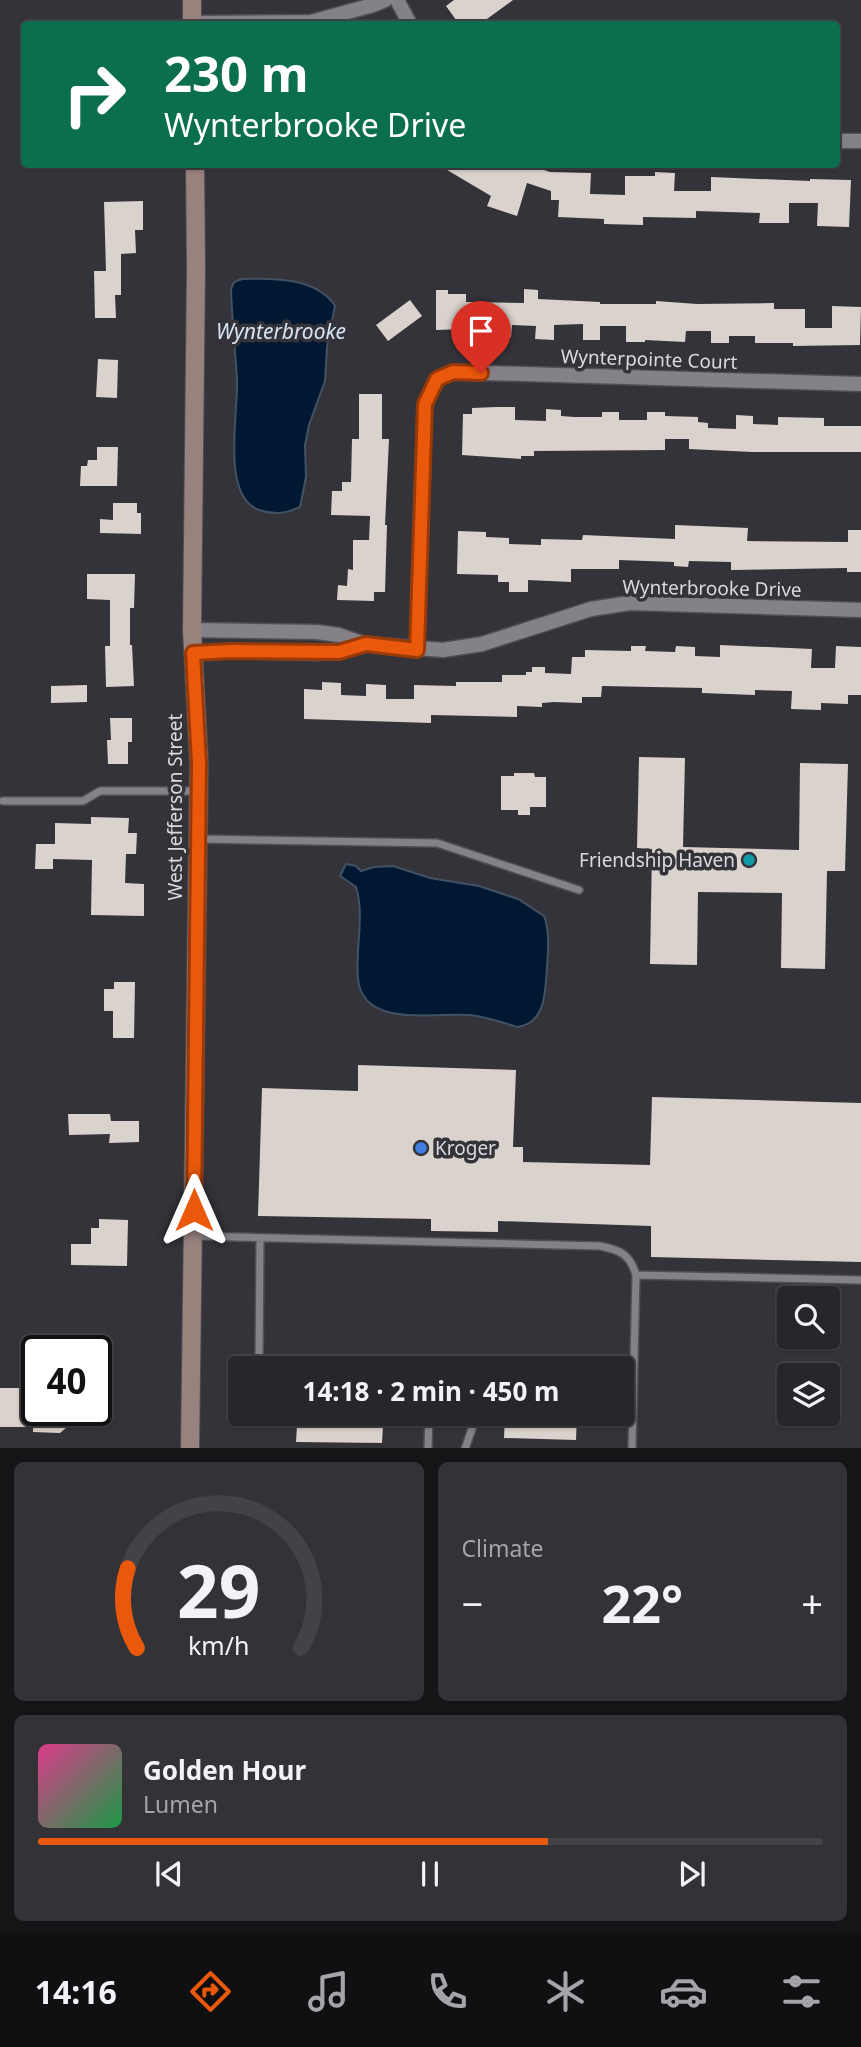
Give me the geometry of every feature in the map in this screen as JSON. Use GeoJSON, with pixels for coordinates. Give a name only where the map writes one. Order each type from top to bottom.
{"type":"FeatureCollection","features":[{"type":"Feature","properties":{"kind":"street"},"geometry":{"type":"LineString","coordinates":[[192,0],[192,21]]}},
{"type":"Feature","properties":{"kind":"street"},"geometry":{"type":"LineString","coordinates":[[315,21],[385,0]]}},
{"type":"Feature","properties":{"kind":"street"},"geometry":{"type":"LineString","coordinates":[[397,0],[408,21]]}},
{"type":"Feature","properties":{"kind":"street"},"geometry":{"type":"LineString","coordinates":[[840,141],[861,141]]}},
{"type":"Feature","properties":{"kind":"street","name":"West Jefferson Street"},"geometry":{"type":"LineString","coordinates":[[190,1448],[199,839],[192,630],[195,168]]}},
{"type":"Feature","properties":{"kind":"street","name":"Wynterpointe Court"},"geometry":{"type":"LineString","coordinates":[[417,650],[425,404],[437,379],[453,372],[861,384]]}},
{"type":"Feature","properties":{"kind":"street","name":"Wynterbrooke Drive"},"geometry":{"type":"LineString","coordinates":[[193,653],[339,652],[366,644],[443,650],[482,644],[591,609],[630,603],[861,610]]}},
{"type":"Feature","properties":{"kind":"street"},"geometry":{"type":"LineString","coordinates":[[192,630],[317,632],[340,635],[366,644]]}},
{"type":"Feature","properties":{"kind":"lane"},"geometry":{"type":"LineString","coordinates":[[3,801],[83,801],[100,791],[199,791]]}},
{"type":"Feature","properties":{"kind":"lane"},"geometry":{"type":"LineString","coordinates":[[199,839],[437,843],[579,890]]}},
{"type":"Feature","properties":{"kind":"lane"},"geometry":{"type":"LineString","coordinates":[[194,1236],[600,1246],[615,1249],[632,1262],[636,1275],[634,1384]]}},
{"type":"Feature","properties":{"kind":"lane"},"geometry":{"type":"LineString","coordinates":[[259,1356],[260,1238]]}},
{"type":"Feature","properties":{"kind":"lane"},"geometry":{"type":"LineString","coordinates":[[636,1275],[861,1280]]}},
{"type":"Feature","properties":{"kind":"lane"},"geometry":{"type":"LineString","coordinates":[[428,1448],[429,1426]]}},
{"type":"Feature","properties":{"kind":"lane"},"geometry":{"type":"LineString","coordinates":[[465,1448],[473,1426]]}},
{"type":"Feature","properties":{"kind":"lane"},"geometry":{"type":"LineString","coordinates":[[632,1448],[633,1426]]}},
{"type":"Feature","properties":{"kind":"water","name":"Wynterbrooke"},"geometry":{"type":"Polygon","coordinates":[[[242,279],[279,279],[305,284],[327,296],[335,306],[327,347],[325,381],[309,425],[305,445],[306,477],[300,507],[284,512],[264,512],[247,502],[239,488],[235,471],[237,379],[231,289],[234,282],[242,279]]]}},
{"type":"Feature","properties":{"kind":"water"},"geometry":{"type":"Polygon","coordinates":[[[346,864],[356,866],[361,871],[393,866],[430,878],[479,886],[518,899],[544,916],[548,941],[546,986],[542,1004],[534,1019],[517,1027],[476,1016],[403,1015],[386,1012],[373,1005],[363,995],[358,979],[359,898],[356,887],[340,876],[346,864]]]}},
{"type":"Feature","properties":{"kind":"building"},"geometry":{"type":"Polygon","coordinates":[[[454,0],[513,0],[484,21],[457,21],[446,6],[454,0]]]}},
{"type":"Feature","properties":{"kind":"building"},"geometry":{"type":"Polygon","coordinates":[[[444,168],[538,168],[550,172],[591,173],[590,194],[625,195],[625,176],[655,176],[655,172],[675,173],[674,191],[711,191],[711,177],[851,180],[849,227],[817,226],[818,203],[789,203],[789,223],[759,223],[760,213],[696,211],[696,218],[643,217],[643,225],[604,224],[604,219],[558,217],[559,200],[551,200],[551,191],[527,183],[517,216],[487,206],[491,196],[444,168]]]}},
{"type":"Feature","properties":{"kind":"building"},"geometry":{"type":"Polygon","coordinates":[[[143,201],[143,230],[135,230],[136,253],[121,254],[121,295],[115,295],[116,318],[95,318],[94,271],[106,271],[104,202],[143,201]]]}},
{"type":"Feature","properties":{"kind":"building"},"geometry":{"type":"Polygon","coordinates":[[[524,289],[538,290],[538,299],[600,304],[656,304],[656,301],[697,304],[774,303],[774,309],[805,309],[805,328],[832,328],[832,306],[861,307],[860,345],[793,346],[793,343],[755,343],[755,336],[729,336],[729,343],[711,343],[711,331],[686,331],[685,342],[626,342],[626,326],[600,326],[600,340],[583,340],[583,324],[554,325],[554,340],[535,339],[536,326],[512,325],[511,337],[494,337],[494,328],[436,330],[436,290],[448,290],[448,294],[466,294],[466,302],[524,303],[524,289]]]}},
{"type":"Feature","properties":{"kind":"building"},"geometry":{"type":"Polygon","coordinates":[[[410,300],[422,316],[388,341],[376,325],[410,300]]]}},
{"type":"Feature","properties":{"kind":"building"},"geometry":{"type":"Polygon","coordinates":[[[98,359],[118,360],[117,398],[96,397],[98,359]]]}},
{"type":"Feature","properties":{"kind":"building"},"geometry":{"type":"Polygon","coordinates":[[[359,394],[382,394],[382,439],[389,439],[385,592],[374,592],[374,601],[337,600],[338,585],[347,586],[348,569],[353,570],[353,540],[369,540],[370,516],[331,515],[332,491],[342,491],[342,482],[351,482],[352,439],[359,439],[359,394]]]}},
{"type":"Feature","properties":{"kind":"building"},"geometry":{"type":"Polygon","coordinates":[[[515,407],[515,420],[546,421],[546,409],[561,410],[561,416],[574,417],[602,417],[602,412],[619,412],[619,420],[647,420],[647,412],[665,412],[665,416],[698,417],[698,422],[708,423],[708,428],[736,429],[736,415],[753,416],[753,424],[778,425],[778,417],[824,418],[824,426],[861,426],[861,452],[689,449],[689,439],[665,439],[665,450],[534,451],[534,456],[521,456],[521,459],[462,455],[463,414],[472,414],[472,408],[515,407]]]}},
{"type":"Feature","properties":{"kind":"building"},"geometry":{"type":"Polygon","coordinates":[[[97,447],[118,447],[117,486],[80,486],[81,466],[87,466],[88,460],[97,460],[97,447]]]}},
{"type":"Feature","properties":{"kind":"building"},"geometry":{"type":"Polygon","coordinates":[[[113,503],[137,503],[137,513],[141,513],[141,534],[100,533],[100,519],[113,520],[113,503]]]}},
{"type":"Feature","properties":{"kind":"building"},"geometry":{"type":"Polygon","coordinates":[[[675,525],[748,528],[747,541],[848,542],[848,530],[861,530],[861,572],[847,572],[847,568],[731,570],[731,562],[689,561],[688,567],[674,566],[674,562],[619,560],[619,569],[571,569],[571,582],[528,580],[528,592],[509,592],[509,582],[498,582],[498,575],[457,574],[458,531],[486,532],[486,537],[509,538],[509,544],[541,545],[541,539],[582,540],[583,535],[675,539],[675,525]]]}},
{"type":"Feature","properties":{"kind":"building"},"geometry":{"type":"Polygon","coordinates":[[[87,574],[135,574],[134,608],[130,608],[134,686],[106,687],[105,646],[110,646],[110,600],[87,599],[87,574]]]}},
{"type":"Feature","properties":{"kind":"building"},"geometry":{"type":"Polygon","coordinates":[[[720,645],[812,649],[811,668],[835,668],[836,646],[861,647],[861,695],[848,695],[848,704],[821,703],[821,710],[791,709],[792,691],[755,690],[755,695],[702,693],[702,688],[602,686],[601,697],[582,697],[582,703],[554,702],[542,703],[542,707],[517,706],[517,717],[431,715],[431,723],[304,719],[304,689],[322,690],[322,682],[341,683],[341,695],[366,696],[366,684],[386,685],[386,699],[414,699],[414,685],[456,686],[456,682],[502,682],[502,675],[526,675],[526,672],[532,672],[532,667],[545,667],[545,673],[571,674],[572,657],[585,657],[585,650],[631,651],[631,646],[646,646],[645,651],[675,652],[676,646],[695,647],[695,656],[720,657],[720,645]]]}},
{"type":"Feature","properties":{"kind":"building"},"geometry":{"type":"Polygon","coordinates":[[[87,685],[87,702],[51,703],[51,686],[87,685]]]}},
{"type":"Feature","properties":{"kind":"building"},"geometry":{"type":"Polygon","coordinates":[[[110,718],[132,718],[128,764],[108,764],[110,718]]]}},
{"type":"Feature","properties":{"kind":"building","name":"Friendship Haven"},"geometry":{"type":"Polygon","coordinates":[[[639,757],[685,758],[683,847],[799,850],[800,763],[848,764],[845,871],[827,871],[825,969],[781,968],[782,893],[698,892],[697,965],[650,964],[652,849],[637,848],[639,757]]]}},
{"type":"Feature","properties":{"kind":"building"},"geometry":{"type":"Polygon","coordinates":[[[514,773],[534,773],[535,777],[546,777],[546,807],[530,807],[530,815],[518,815],[518,810],[501,810],[501,776],[514,776],[514,773]]]}},
{"type":"Feature","properties":{"kind":"building"},"geometry":{"type":"Polygon","coordinates":[[[91,817],[129,818],[128,833],[137,833],[136,854],[126,854],[125,883],[144,884],[144,916],[91,915],[92,860],[53,859],[53,869],[35,869],[36,844],[55,844],[55,823],[91,824],[91,817]]]}},
{"type":"Feature","properties":{"kind":"building"},"geometry":{"type":"Polygon","coordinates":[[[114,982],[135,982],[134,1038],[113,1038],[113,1011],[104,1011],[104,989],[114,989],[114,982]]]}},
{"type":"Feature","properties":{"kind":"building"},"geometry":{"type":"Polygon","coordinates":[[[358,1065],[516,1070],[513,1147],[523,1147],[523,1162],[650,1165],[652,1097],[861,1103],[861,1262],[651,1257],[651,1226],[498,1221],[498,1232],[431,1231],[431,1219],[258,1216],[262,1088],[358,1091],[358,1065]]]}},
{"type":"Feature","properties":{"kind":"building"},"geometry":{"type":"Polygon","coordinates":[[[68,1114],[110,1114],[111,1121],[139,1121],[139,1142],[109,1143],[110,1134],[69,1135],[68,1114]]]}},
{"type":"Feature","properties":{"kind":"building"},"geometry":{"type":"Polygon","coordinates":[[[99,1219],[128,1220],[127,1266],[71,1265],[71,1244],[91,1244],[91,1228],[99,1228],[99,1219]]]}},
{"type":"Feature","properties":{"kind":"building"},"geometry":{"type":"Polygon","coordinates":[[[0,1388],[21,1388],[21,1426],[86,1426],[67,1427],[60,1433],[33,1432],[33,1427],[0,1427],[0,1388]]]}},
{"type":"Feature","properties":{"kind":"building"},"geometry":{"type":"Polygon","coordinates":[[[297,1426],[383,1426],[382,1443],[296,1442],[297,1426]]]}},
{"type":"Feature","properties":{"kind":"building"},"geometry":{"type":"Polygon","coordinates":[[[504,1426],[577,1426],[576,1440],[504,1438],[504,1426]]]}},
{"type":"Feature","properties":{"kind":"place","name":"Friendship Haven"},"geometry":{"type":"Point","coordinates":[749,860]}},
{"type":"Feature","properties":{"kind":"place","name":"Kroger"},"geometry":{"type":"Point","coordinates":[421,1148]}},
{"type":"Feature","properties":{"kind":"route"},"geometry":{"type":"LineString","coordinates":[[194,1210],[199,763],[193,653],[339,652],[366,644],[417,650],[425,404],[437,379],[453,372],[481,373]]}}]}
